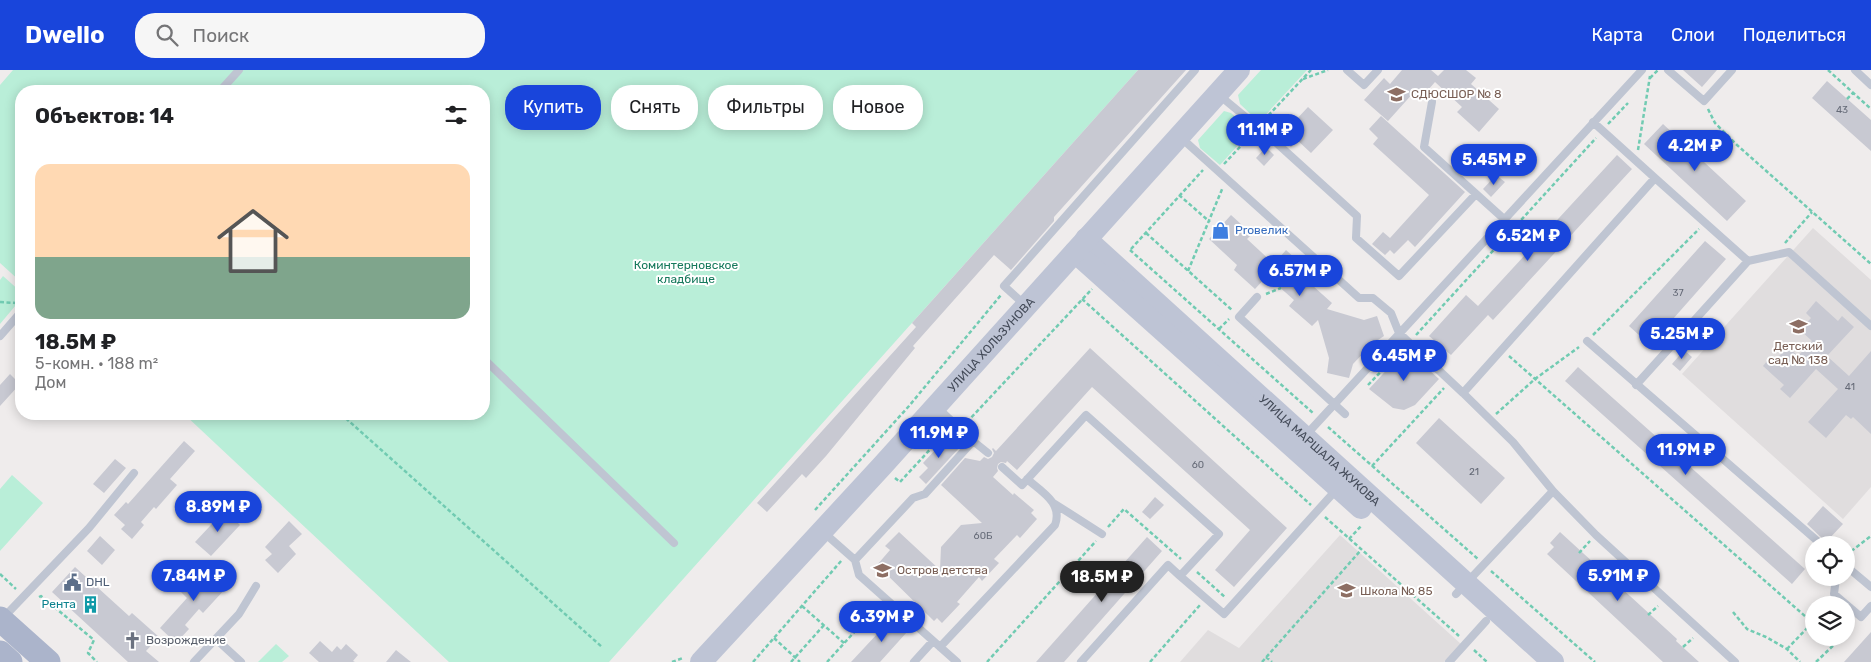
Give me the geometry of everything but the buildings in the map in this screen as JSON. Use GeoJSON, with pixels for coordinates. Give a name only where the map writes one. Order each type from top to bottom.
{"type":"FeatureCollection","features":[{"type":"Feature","properties":{"kind":"main road","name":"УЛИЦА ХОЛЬЗУНОВА"},"geometry":{"type":"LineString","coordinates":[[695,657],[1027,306],[1085,250],[1188,144],[1222,97],[1238,70]]}},
{"type":"Feature","properties":{"kind":"main road","name":"УЛИЦА ХОЛЬЗУНОВА"},"geometry":{"type":"LineString","coordinates":[[718,662],[943,414],[1085,250],[1222,97],[1254,70]]}},
{"type":"Feature","properties":{"kind":"main road","name":"УЛИЦА МАРШАЛА ЖУКОВА"},"geometry":{"type":"LineString","coordinates":[[1085,250],[1116,264],[1304,436],[1460,588],[1486,621],[1532,662]]}},
{"type":"Feature","properties":{"kind":"main road","name":"УЛИЦА МАРШАЛА ЖУКОВА"},"geometry":{"type":"LineString","coordinates":[[1116,264],[1338,488],[1553,662]]}},
{"type":"Feature","properties":{"kind":"main road"},"geometry":{"type":"LineString","coordinates":[[0,620],[48,662]]}},
{"type":"Feature","properties":{"kind":"main road"},"geometry":{"type":"LineString","coordinates":[[0,653],[10,662]]}},
{"type":"Feature","properties":{"kind":"lane"},"geometry":{"type":"LineString","coordinates":[[225,85],[239,70]]}},
{"type":"Feature","properties":{"kind":"lane"},"geometry":{"type":"LineString","coordinates":[[1027,306],[1004,286],[1194,70]]}},
{"type":"Feature","properties":{"kind":"lane"},"geometry":{"type":"LineString","coordinates":[[1347,70],[1364,85],[1378,70]]}},
{"type":"Feature","properties":{"kind":"lane"},"geometry":{"type":"LineString","coordinates":[[1304,436],[1642,70]]}},
{"type":"Feature","properties":{"kind":"lane"},"geometry":{"type":"LineString","coordinates":[[1668,70],[1704,101],[1732,70]]}},
{"type":"Feature","properties":{"kind":"lane"},"geometry":{"type":"LineString","coordinates":[[1855,70],[1871,85]]}},
{"type":"Feature","properties":{"kind":"lane"},"geometry":{"type":"LineString","coordinates":[[1222,97],[1357,216],[1356,238],[1399,276],[1476,194]]}},
{"type":"Feature","properties":{"kind":"lane"},"geometry":{"type":"LineString","coordinates":[[1432,102],[1424,148],[1504,219]]}},
{"type":"Feature","properties":{"kind":"lane"},"geometry":{"type":"LineString","coordinates":[[1594,122],[1748,261]]}},
{"type":"Feature","properties":{"kind":"lane"},"geometry":{"type":"LineString","coordinates":[[1188,144],[1359,298],[1374,298],[1391,312],[1399,334],[1513,442],[1553,490],[1596,534],[1735,662]]}},
{"type":"Feature","properties":{"kind":"lane"},"geometry":{"type":"LineString","coordinates":[[1463,393],[1655,178]]}},
{"type":"Feature","properties":{"kind":"lane"},"geometry":{"type":"LineString","coordinates":[[1636,385],[1748,261],[1789,252],[1871,326]]}},
{"type":"Feature","properties":{"kind":"lane"},"geometry":{"type":"LineString","coordinates":[[1257,297],[1239,317],[1345,414]]}},
{"type":"Feature","properties":{"kind":"lane"},"geometry":{"type":"LineString","coordinates":[[0,336],[15,319]]}},
{"type":"Feature","properties":{"kind":"lane"},"geometry":{"type":"LineString","coordinates":[[1587,341],[1812,536]]}},
{"type":"Feature","properties":{"kind":"lane"},"geometry":{"type":"LineString","coordinates":[[490,365],[674,543]]}},
{"type":"Feature","properties":{"kind":"lane"},"geometry":{"type":"LineString","coordinates":[[943,414],[988,453]]}},
{"type":"Feature","properties":{"kind":"lane"},"geometry":{"type":"LineString","coordinates":[[1002,467],[1022,485],[1086,415],[1219,534],[1180,576]]}},
{"type":"Feature","properties":{"kind":"lane"},"geometry":{"type":"LineString","coordinates":[[855,560],[913,498],[925,494],[974,441]]}},
{"type":"Feature","properties":{"kind":"lane"},"geometry":{"type":"LineString","coordinates":[[0,620],[89,528],[134,473]]}},
{"type":"Feature","properties":{"kind":"lane"},"geometry":{"type":"LineString","coordinates":[[1027,479],[1055,504],[1102,534]]}},
{"type":"Feature","properties":{"kind":"lane"},"geometry":{"type":"LineString","coordinates":[[1081,662],[1168,565],[1224,614],[1338,488]]}},
{"type":"Feature","properties":{"kind":"lane"},"geometry":{"type":"LineString","coordinates":[[1460,588],[1553,490]]}},
{"type":"Feature","properties":{"kind":"lane"},"geometry":{"type":"LineString","coordinates":[[940,648],[1054,525],[1057,517],[1055,504]]}},
{"type":"Feature","properties":{"kind":"lane"},"geometry":{"type":"LineString","coordinates":[[830,538],[855,560],[859,575],[957,662]]}},
{"type":"Feature","properties":{"kind":"lane"},"geometry":{"type":"LineString","coordinates":[[1855,573],[1871,586]]}},
{"type":"Feature","properties":{"kind":"lane"},"geometry":{"type":"LineString","coordinates":[[194,662],[239,614],[256,586]]}},
{"type":"Feature","properties":{"kind":"lane"},"geometry":{"type":"LineString","coordinates":[[1835,586],[1834,594],[1861,618],[1871,606]]}},
{"type":"Feature","properties":{"kind":"lane"},"geometry":{"type":"LineString","coordinates":[[1449,662],[1486,621]]}},
{"type":"Feature","properties":{"kind":"lane"},"geometry":{"type":"LineString","coordinates":[[216,639],[242,662]]}},
{"type":"Feature","properties":{"kind":"lane"},"geometry":{"type":"LineString","coordinates":[[914,662],[933,641]]}},
{"type":"Feature","properties":{"kind":"path"},"geometry":{"type":"LineString","coordinates":[[1302,80],[1328,70]]}},
{"type":"Feature","properties":{"kind":"path"},"geometry":{"type":"LineString","coordinates":[[1636,161],[1651,70]]}},
{"type":"Feature","properties":{"kind":"path"},"geometry":{"type":"LineString","coordinates":[[1644,85],[1658,70]]}},
{"type":"Feature","properties":{"kind":"path"},"geometry":{"type":"LineString","coordinates":[[1828,70],[1871,109]]}},
{"type":"Feature","properties":{"kind":"path"},"geometry":{"type":"LineString","coordinates":[[1847,99],[1853,93]]}},
{"type":"Feature","properties":{"kind":"path"},"geometry":{"type":"LineString","coordinates":[[1409,343],[1632,98]]}},
{"type":"Feature","properties":{"kind":"path"},"geometry":{"type":"LineString","coordinates":[[1704,101],[1715,123],[1871,264]]}},
{"type":"Feature","properties":{"kind":"path"},"geometry":{"type":"LineString","coordinates":[[960,429],[1209,164]]}},
{"type":"Feature","properties":{"kind":"path"},"geometry":{"type":"LineString","coordinates":[[1188,272],[1227,179]]}},
{"type":"Feature","properties":{"kind":"path"},"geometry":{"type":"LineString","coordinates":[[1179,195],[1210,222]]}},
{"type":"Feature","properties":{"kind":"path"},"geometry":{"type":"LineString","coordinates":[[1774,255],[1812,212]]}},
{"type":"Feature","properties":{"kind":"path"},"geometry":{"type":"LineString","coordinates":[[1490,419],[1535,378],[1587,341],[1705,223]]}},
{"type":"Feature","properties":{"kind":"path"},"geometry":{"type":"LineString","coordinates":[[1146,233],[1235,313],[1219,329]]}},
{"type":"Feature","properties":{"kind":"path"},"geometry":{"type":"LineString","coordinates":[[1116,264],[1219,329],[1595,662]]}},
{"type":"Feature","properties":{"kind":"path"},"geometry":{"type":"LineString","coordinates":[[814,511],[909,406],[1007,288]]}},
{"type":"Feature","properties":{"kind":"path"},"geometry":{"type":"LineString","coordinates":[[1257,297],[1281,288]]}},
{"type":"Feature","properties":{"kind":"path"},"geometry":{"type":"LineString","coordinates":[[1082,299],[1487,662]]}},
{"type":"Feature","properties":{"kind":"path"},"geometry":{"type":"LineString","coordinates":[[0,302],[15,303]]}},
{"type":"Feature","properties":{"kind":"path"},"geometry":{"type":"LineString","coordinates":[[1502,350],[1805,617]]}},
{"type":"Feature","properties":{"kind":"path"},"geometry":{"type":"LineString","coordinates":[[1372,466],[1450,381]]}},
{"type":"Feature","properties":{"kind":"path"},"geometry":{"type":"LineString","coordinates":[[348,420],[602,647]]}},
{"type":"Feature","properties":{"kind":"path"},"geometry":{"type":"LineString","coordinates":[[987,662],[1124,509],[1227,599]]}},
{"type":"Feature","properties":{"kind":"path"},"geometry":{"type":"LineString","coordinates":[[1579,553],[1596,534]]}},
{"type":"Feature","properties":{"kind":"path"},"geometry":{"type":"LineString","coordinates":[[1855,548],[1871,536]]}},
{"type":"Feature","properties":{"kind":"path"},"geometry":{"type":"LineString","coordinates":[[1262,662],[1361,550]]}},
{"type":"Feature","properties":{"kind":"path"},"geometry":{"type":"LineString","coordinates":[[753,662],[848,554]]}},
{"type":"Feature","properties":{"kind":"path"},"geometry":{"type":"LineString","coordinates":[[1613,584],[1630,566]]}},
{"type":"Feature","properties":{"kind":"path"},"geometry":{"type":"LineString","coordinates":[[0,574],[24,596],[33,598],[41,596],[94,640],[88,653],[98,662]]}},
{"type":"Feature","properties":{"kind":"path"},"geometry":{"type":"LineString","coordinates":[[827,662],[885,598]]}},
{"type":"Feature","properties":{"kind":"path"},"geometry":{"type":"LineString","coordinates":[[1150,662],[1206,598]]}},
{"type":"Feature","properties":{"kind":"path"},"geometry":{"type":"LineString","coordinates":[[1648,615],[1665,598]]}},
{"type":"Feature","properties":{"kind":"path"},"geometry":{"type":"LineString","coordinates":[[802,606],[844,643]]}},
{"type":"Feature","properties":{"kind":"path"},"geometry":{"type":"LineString","coordinates":[[1733,612],[1746,629],[1766,637],[1787,649],[1800,662]]}},
{"type":"Feature","properties":{"kind":"path"},"geometry":{"type":"LineString","coordinates":[[791,662],[824,625]]}},
{"type":"Feature","properties":{"kind":"path"},"geometry":{"type":"LineString","coordinates":[[1684,647],[1700,630]]}},
{"type":"Feature","properties":{"kind":"path"},"geometry":{"type":"LineString","coordinates":[[1787,649],[1805,632]]}},
{"type":"Feature","properties":{"kind":"path"},"geometry":{"type":"LineString","coordinates":[[774,638],[800,662]]}},
{"type":"Feature","properties":{"kind":"path"},"geometry":{"type":"LineString","coordinates":[[1816,662],[1832,646]]}},
{"type":"Feature","properties":{"kind":"path"},"geometry":{"type":"LineString","coordinates":[[672,662],[695,657]]}},
{"type":"Feature","properties":{"kind":"path"},"geometry":{"type":"LineString","coordinates":[[1266,657],[1272,662]]}},
{"type":"Feature","properties":{"kind":"shaded area","name":"Детский сад № 138"},"geometry":{"type":"Polygon","coordinates":[[[1813,228],[1871,280],[1871,487],[1843,519],[1682,374],[1813,228]]]}},
{"type":"Feature","properties":{"kind":"shaded area","name":"Школа № 85"},"geometry":{"type":"Polygon","coordinates":[[[1340,535],[1461,644],[1444,662],[1180,662],[1208,630],[1239,648],[1340,535]]]}},
{"type":"Feature","properties":{"kind":"green space","name":"Коминтерновское кладбище"},"geometry":{"type":"Polygon","coordinates":[[[13,70],[1138,70],[609,662],[449,662],[190,420],[490,420],[490,85],[15,85],[15,277],[0,263],[0,85],[13,70]]]}},
{"type":"Feature","properties":{"kind":"green space"},"geometry":{"type":"Polygon","coordinates":[[[1261,70],[1307,70],[1259,122],[1240,104],[1238,95],[1261,70]]]}},
{"type":"Feature","properties":{"kind":"green space"},"geometry":{"type":"Polygon","coordinates":[[[1224,111],[1231,113],[1251,131],[1220,165],[1200,148],[1198,140],[1224,111]]]}},
{"type":"Feature","properties":{"kind":"green space"},"geometry":{"type":"Polygon","coordinates":[[[3,276],[15,287],[15,306],[0,324],[0,280],[3,276]]]}},
{"type":"Feature","properties":{"kind":"green space"},"geometry":{"type":"Polygon","coordinates":[[[12,475],[43,503],[0,551],[0,489],[12,475]]]}},
{"type":"Feature","properties":{"kind":"green space"},"geometry":{"type":"Polygon","coordinates":[[[276,644],[289,656],[282,662],[258,662],[276,644]]]}},
{"type":"Feature","properties":{"kind":"place","name":"СДЮСШОР № 8"},"geometry":{"type":"Point","coordinates":[1397,94]}},
{"type":"Feature","properties":{"kind":"place","name":"Proвелик"},"geometry":{"type":"Point","coordinates":[1221,230]}},
{"type":"Feature","properties":{"kind":"place","name":"Детский сад № 138"},"geometry":{"type":"Point","coordinates":[1798,327]}},
{"type":"Feature","properties":{"kind":"place","name":"Остров детства"},"geometry":{"type":"Point","coordinates":[883,570]}},
{"type":"Feature","properties":{"kind":"place","name":"DHL"},"geometry":{"type":"Point","coordinates":[72,582]}},
{"type":"Feature","properties":{"kind":"place","name":"Школа № 85"},"geometry":{"type":"Point","coordinates":[1346,591]}},
{"type":"Feature","properties":{"kind":"place","name":"Рента"},"geometry":{"type":"Point","coordinates":[90,604]}},
{"type":"Feature","properties":{"kind":"place","name":"Возрождение"},"geometry":{"type":"Point","coordinates":[132,640]}}]}
